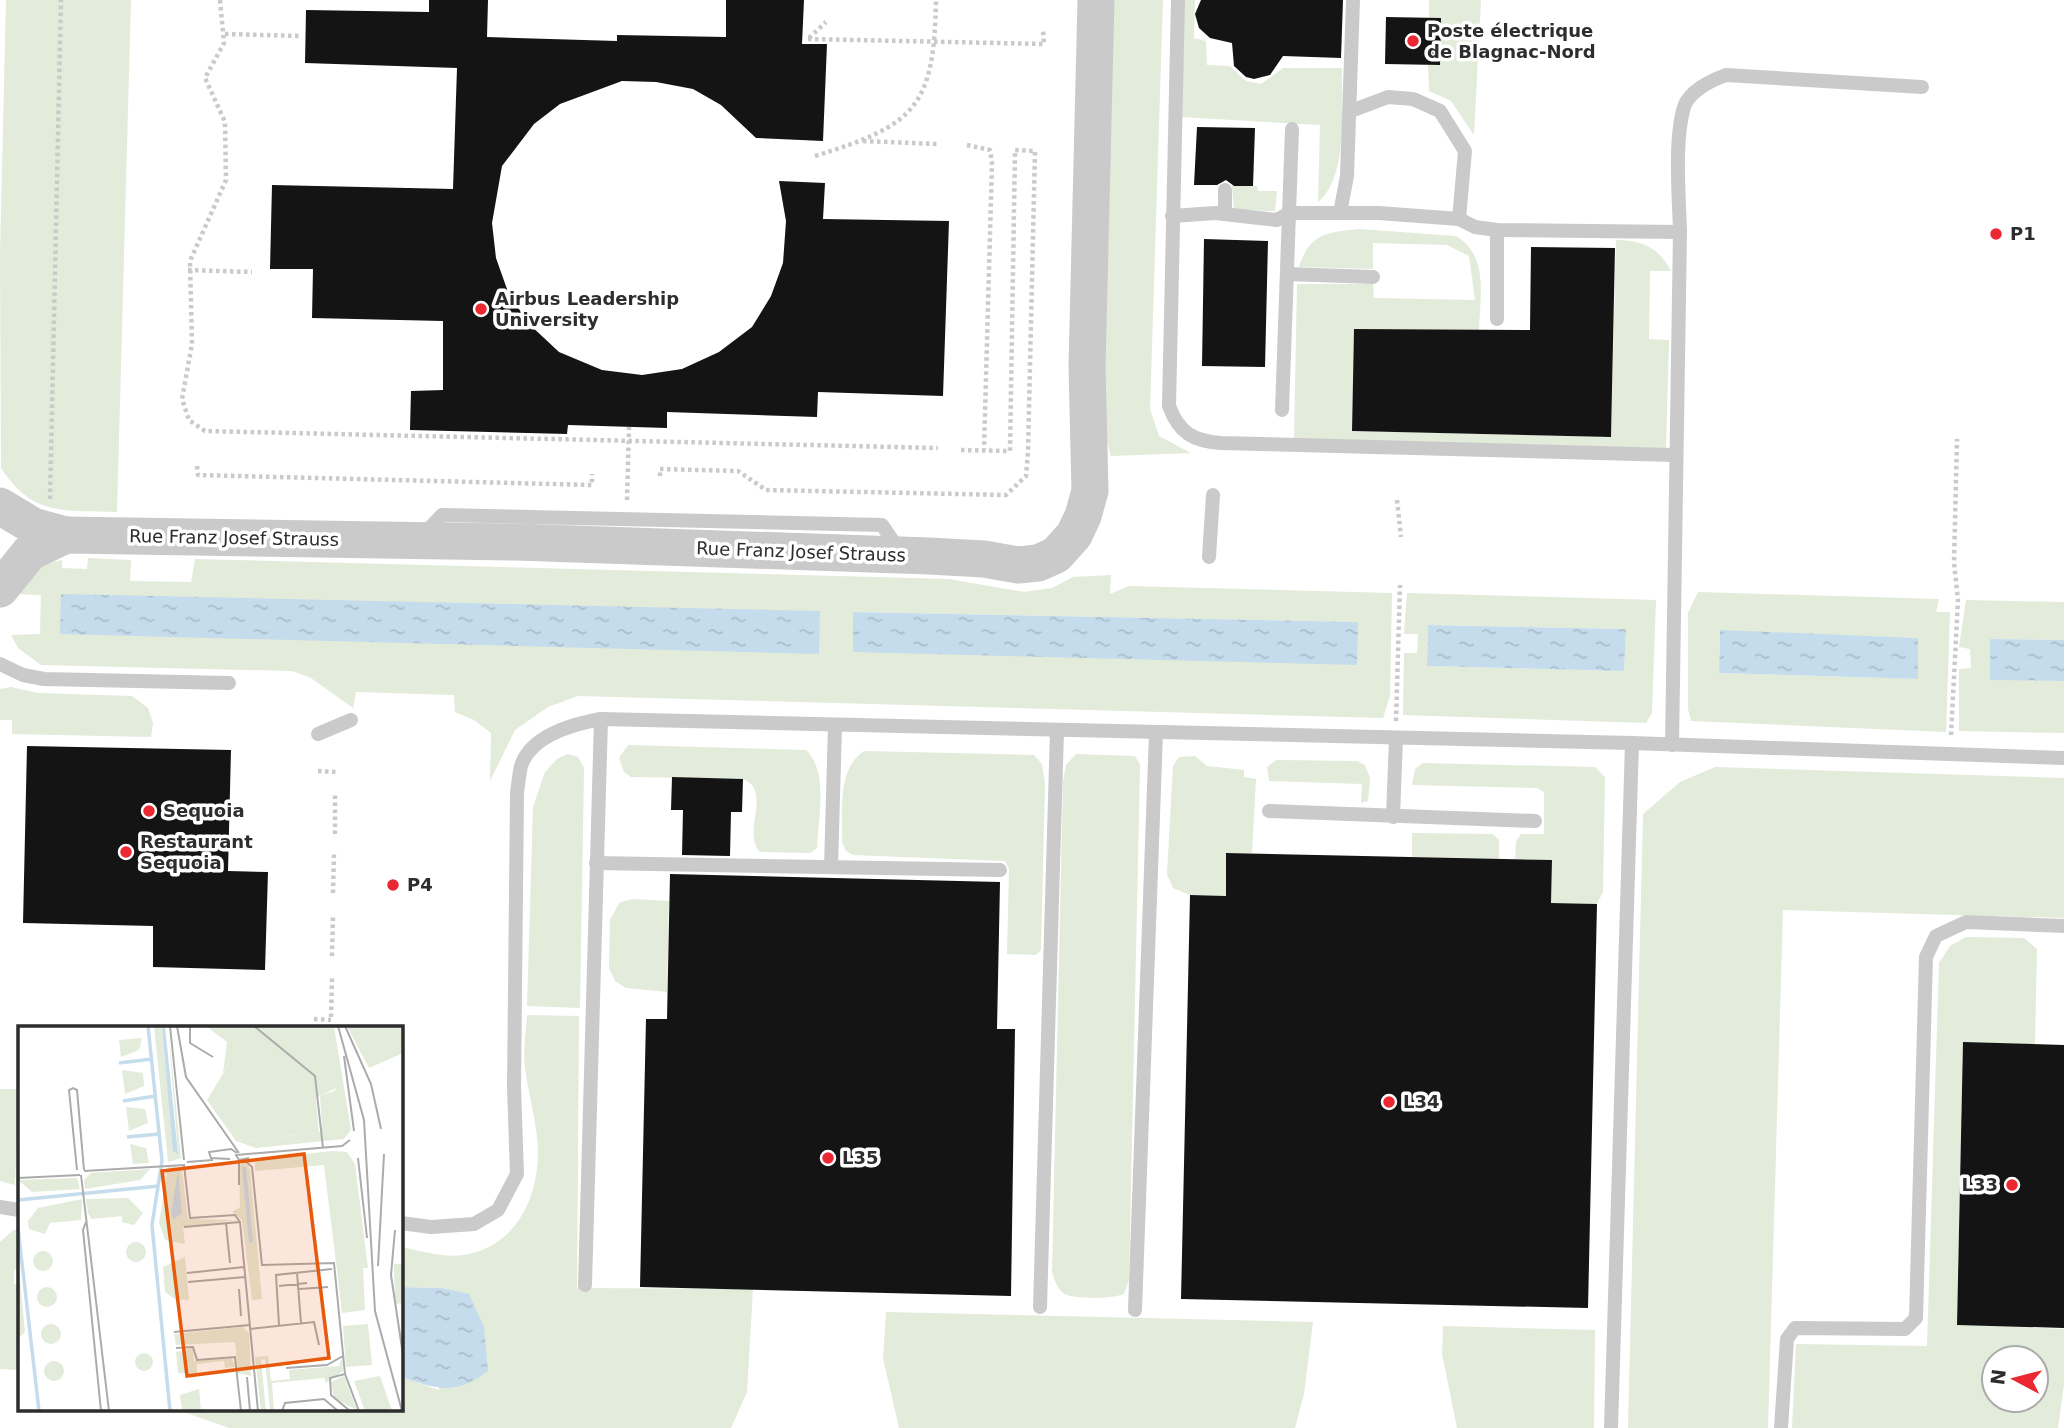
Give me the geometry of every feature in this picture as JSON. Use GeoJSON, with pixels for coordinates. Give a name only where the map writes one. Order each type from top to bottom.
{"type":"FeatureCollection","features":[{"type":"Feature","properties":{"kind":"street","name":"Rue Franz Josef Strauss"},"geometry":{"type":"LineString","coordinates":[[0,589],[8,575],[54,525],[418,541],[902,555],[984,559],[1018,565],[1038,563],[1056,555],[1074,535],[1090,491],[1087,366],[1096,0]]}},
{"type":"Feature","properties":{"kind":"street"},"geometry":{"type":"LineString","coordinates":[[0,506],[33,526],[54,525]]}},
{"type":"Feature","properties":{"kind":"street"},"geometry":{"type":"LineString","coordinates":[[0,545],[54,525]]}},
{"type":"Feature","properties":{"kind":"lane"},"geometry":{"type":"LineString","coordinates":[[1178,0],[1169,406],[1175,423],[1198,441],[1674,455]]}},
{"type":"Feature","properties":{"kind":"lane"},"geometry":{"type":"LineString","coordinates":[[1340,213],[1347,176],[1351,111],[1353,0]]}},
{"type":"Feature","properties":{"kind":"lane"},"geometry":{"type":"LineString","coordinates":[[1672,744],[1674,455],[1680,232],[1678,169],[1685,105],[1707,83],[1726,75],[1922,88]]}},
{"type":"Feature","properties":{"kind":"lane"},"geometry":{"type":"LineString","coordinates":[[1351,111],[1388,97],[1413,99],[1440,111],[1465,151],[1459,219]]}},
{"type":"Feature","properties":{"kind":"lane"},"geometry":{"type":"LineString","coordinates":[[1282,410],[1292,129]]}},
{"type":"Feature","properties":{"kind":"lane"},"geometry":{"type":"LineString","coordinates":[[1225,214],[1226,190]]}},
{"type":"Feature","properties":{"kind":"lane"},"geometry":{"type":"LineString","coordinates":[[1172,216],[1225,214],[1277,220],[1289,213],[1340,213],[1459,219],[1475,227],[1497,230],[1680,232]]}},
{"type":"Feature","properties":{"kind":"lane"},"geometry":{"type":"LineString","coordinates":[[1497,230],[1497,319]]}},
{"type":"Feature","properties":{"kind":"lane"},"geometry":{"type":"LineString","coordinates":[[1287,274],[1373,277]]}},
{"type":"Feature","properties":{"kind":"lane"},"geometry":{"type":"LineString","coordinates":[[1209,557],[1213,495]]}},
{"type":"Feature","properties":{"kind":"lane"},"geometry":{"type":"LineString","coordinates":[[418,541],[442,515],[882,525],[902,555]]}},
{"type":"Feature","properties":{"kind":"lane"},"geometry":{"type":"LineString","coordinates":[[0,664],[44,679],[229,683]]}},
{"type":"Feature","properties":{"kind":"lane"},"geometry":{"type":"LineString","coordinates":[[402,1223],[431,1227],[474,1224],[498,1210],[517,1174],[514,1087],[517,807],[522,763],[543,739],[565,725],[601,719],[1672,744],[2064,758]]}},
{"type":"Feature","properties":{"kind":"lane"},"geometry":{"type":"LineString","coordinates":[[585,1285],[601,719]]}},
{"type":"Feature","properties":{"kind":"lane"},"geometry":{"type":"LineString","coordinates":[[318,734],[351,720]]}},
{"type":"Feature","properties":{"kind":"lane"},"geometry":{"type":"LineString","coordinates":[[831,867],[835,726]]}},
{"type":"Feature","properties":{"kind":"lane"},"geometry":{"type":"LineString","coordinates":[[1040,1307],[1057,731]]}},
{"type":"Feature","properties":{"kind":"lane"},"geometry":{"type":"LineString","coordinates":[[1135,1310],[1156,733]]}},
{"type":"Feature","properties":{"kind":"lane"},"geometry":{"type":"LineString","coordinates":[[1394,817],[1396,738]]}},
{"type":"Feature","properties":{"kind":"lane"},"geometry":{"type":"LineString","coordinates":[[1611,1428],[1632,743]]}},
{"type":"Feature","properties":{"kind":"lane"},"geometry":{"type":"LineString","coordinates":[[1269,811],[1535,821]]}},
{"type":"Feature","properties":{"kind":"lane"},"geometry":{"type":"LineString","coordinates":[[596,863],[1000,870]]}},
{"type":"Feature","properties":{"kind":"lane"},"geometry":{"type":"LineString","coordinates":[[1781,1428],[1787,1339],[1795,1328],[1905,1329],[1916,1318],[1926,957],[1937,936],[1966,922],[2064,926]]}},
{"type":"Feature","properties":{"kind":"lane"},"geometry":{"type":"LineString","coordinates":[[0,1207],[18,1210]]}},
{"type":"Feature","properties":{"kind":"path"},"geometry":{"type":"LineString","coordinates":[[54,525],[61,0]]}},
{"type":"Feature","properties":{"kind":"path"},"geometry":{"type":"LineString","coordinates":[[220,0],[225,34],[219,54],[210,64],[205,78],[225,122],[226,180],[188,270],[194,311],[192,344],[182,399],[189,420],[205,431],[938,448]]}},
{"type":"Feature","properties":{"kind":"path"},"geometry":{"type":"LineString","coordinates":[[815,156],[862,141],[900,120],[915,105],[932,65],[936,0]]}},
{"type":"Feature","properties":{"kind":"path"},"geometry":{"type":"LineString","coordinates":[[826,22],[808,39],[1044,44],[1043,29]]}},
{"type":"Feature","properties":{"kind":"path"},"geometry":{"type":"LineString","coordinates":[[225,34],[302,36]]}},
{"type":"Feature","properties":{"kind":"path"},"geometry":{"type":"LineString","coordinates":[[862,141],[937,144]]}},
{"type":"Feature","properties":{"kind":"path"},"geometry":{"type":"LineString","coordinates":[[967,145],[990,150],[992,163],[984,449]]}},
{"type":"Feature","properties":{"kind":"path"},"geometry":{"type":"LineString","coordinates":[[660,476],[660,469],[738,471],[766,490],[1006,495],[1026,476],[1035,152],[1015,150],[1009,451],[961,450]]}},
{"type":"Feature","properties":{"kind":"path"},"geometry":{"type":"LineString","coordinates":[[188,270],[252,272]]}},
{"type":"Feature","properties":{"kind":"path"},"geometry":{"type":"LineString","coordinates":[[626,519],[629,427]]}},
{"type":"Feature","properties":{"kind":"path"},"geometry":{"type":"LineString","coordinates":[[1950,754],[1958,600],[1954,563],[1957,439]]}},
{"type":"Feature","properties":{"kind":"path"},"geometry":{"type":"LineString","coordinates":[[197,466],[198,475],[592,485],[592,474]]}},
{"type":"Feature","properties":{"kind":"path"},"geometry":{"type":"LineString","coordinates":[[1397,500],[1401,537]]}},
{"type":"Feature","properties":{"kind":"path"},"geometry":{"type":"LineString","coordinates":[[1396,738],[1400,585]]}},
{"type":"Feature","properties":{"kind":"path"},"geometry":{"type":"LineString","coordinates":[[318,771],[336,772]]}},
{"type":"Feature","properties":{"kind":"path"},"geometry":{"type":"LineString","coordinates":[[335,792],[335,834]]}},
{"type":"Feature","properties":{"kind":"path"},"geometry":{"type":"LineString","coordinates":[[333,893],[334,854]]}},
{"type":"Feature","properties":{"kind":"path"},"geometry":{"type":"LineString","coordinates":[[332,956],[333,916]]}},
{"type":"Feature","properties":{"kind":"path"},"geometry":{"type":"LineString","coordinates":[[314,1019],[331,1019],[332,978]]}},
{"type":"Feature","properties":{"kind":"green space"},"geometry":{"type":"Polygon","coordinates":[[[6,0],[131,0],[117,512],[51,508],[25,495],[1,468],[0,253],[6,0]]]}},
{"type":"Feature","properties":{"kind":"green space"},"geometry":{"type":"Polygon","coordinates":[[[1114,0],[1163,0],[1150,409],[1159,436],[1191,453],[1111,456],[1107,442],[1103,375],[1114,0]]]}},
{"type":"Feature","properties":{"kind":"green space"},"geometry":{"type":"Polygon","coordinates":[[[1182,0],[1195,0],[1194,38],[1206,41],[1207,65],[1230,66],[1246,81],[1261,84],[1283,68],[1342,68],[1339,159],[1328,191],[1318,202],[1320,125],[1180,117],[1182,0]]]}},
{"type":"Feature","properties":{"kind":"green space"},"geometry":{"type":"Polygon","coordinates":[[[1429,0],[1481,0],[1474,135],[1451,101],[1429,91],[1428,65],[1440,65],[1441,19],[1429,18],[1429,0]]]}},
{"type":"Feature","properties":{"kind":"green space"},"geometry":{"type":"Polygon","coordinates":[[[1232,186],[1257,186],[1258,191],[1277,191],[1275,211],[1234,210],[1232,186]]]}},
{"type":"Feature","properties":{"kind":"green space"},"geometry":{"type":"Polygon","coordinates":[[[1359,229],[1456,236],[1467,244],[1474,254],[1480,278],[1480,304],[1479,330],[1354,329],[1352,431],[1611,437],[1616,240],[1625,240],[1648,246],[1661,256],[1671,271],[1650,271],[1649,339],[1669,340],[1666,448],[1294,439],[1297,284],[1373,284],[1374,298],[1475,300],[1469,256],[1447,245],[1373,243],[1373,269],[1299,267],[1314,241],[1329,234],[1359,229]]]}},
{"type":"Feature","properties":{"kind":"green space"},"geometry":{"type":"Polygon","coordinates":[[[88,558],[131,560],[130,581],[191,582],[195,559],[949,579],[1024,592],[1052,588],[1073,577],[1111,575],[1110,594],[1129,586],[1392,593],[1390,696],[1383,718],[578,696],[548,707],[515,730],[490,781],[491,733],[474,720],[455,712],[454,695],[356,692],[353,708],[311,678],[292,671],[41,665],[18,648],[11,635],[40,634],[41,595],[15,594],[44,564],[62,560],[62,568],[87,569],[88,558]],[[853,612],[1357,665],[1357,622],[853,612]]]}},
{"type":"Feature","properties":{"kind":"green space"},"geometry":{"type":"Polygon","coordinates":[[[1698,592],[1939,599],[1936,612],[1950,612],[1946,732],[1691,721],[1688,709],[1688,613],[1698,592]],[[1720,631],[1719,673],[1918,679],[1918,638],[1720,631]]]}},
{"type":"Feature","properties":{"kind":"green space"},"geometry":{"type":"Polygon","coordinates":[[[1407,593],[1656,600],[1652,713],[1646,723],[1403,715],[1404,653],[1417,653],[1418,634],[1404,634],[1407,593]],[[1428,625],[1427,666],[1624,671],[1626,629],[1428,625]]]}},
{"type":"Feature","properties":{"kind":"green space"},"geometry":{"type":"Polygon","coordinates":[[[1966,600],[2064,602],[2064,640],[1990,639],[1990,679],[2064,681],[2064,733],[1959,731],[1959,669],[1971,668],[1970,649],[1959,647],[1966,600]]]}},
{"type":"Feature","properties":{"kind":"green space"},"geometry":{"type":"Polygon","coordinates":[[[11,687],[38,693],[132,696],[148,708],[153,723],[151,737],[12,734],[12,720],[0,720],[0,689],[11,687]]]}},
{"type":"Feature","properties":{"kind":"green space"},"geometry":{"type":"Polygon","coordinates":[[[628,745],[806,750],[818,770],[820,783],[817,848],[810,853],[760,852],[755,844],[757,802],[752,785],[743,779],[631,777],[624,772],[619,758],[628,745]]]}},
{"type":"Feature","properties":{"kind":"green space"},"geometry":{"type":"Polygon","coordinates":[[[864,751],[1034,755],[1042,764],[1045,784],[1041,950],[1036,955],[1007,954],[1009,869],[1005,861],[853,855],[846,851],[842,842],[845,780],[855,759],[864,751]]]}},
{"type":"Feature","properties":{"kind":"green space"},"geometry":{"type":"Polygon","coordinates":[[[567,754],[578,757],[584,768],[580,1008],[527,1006],[533,807],[545,772],[557,759],[567,754]]]}},
{"type":"Feature","properties":{"kind":"green space"},"geometry":{"type":"Polygon","coordinates":[[[1076,754],[1135,756],[1140,765],[1129,1280],[1124,1294],[1104,1298],[1067,1295],[1055,1282],[1052,1272],[1063,781],[1066,765],[1076,754]]]}},
{"type":"Feature","properties":{"kind":"green space"},"geometry":{"type":"Polygon","coordinates":[[[1195,756],[1207,766],[1244,770],[1244,777],[1256,779],[1252,853],[1227,853],[1226,896],[1190,895],[1173,888],[1167,874],[1173,766],[1179,757],[1195,756]]]}},
{"type":"Feature","properties":{"kind":"green space"},"geometry":{"type":"Polygon","coordinates":[[[1276,760],[1357,761],[1365,765],[1370,778],[1368,801],[1361,803],[1362,784],[1269,781],[1267,767],[1276,760]]]}},
{"type":"Feature","properties":{"kind":"green space"},"geometry":{"type":"Polygon","coordinates":[[[1423,763],[1595,767],[1605,777],[1603,892],[1597,904],[1551,903],[1552,860],[1515,859],[1516,841],[1521,834],[1544,834],[1544,792],[1537,788],[1412,785],[1415,769],[1423,763]]]}},
{"type":"Feature","properties":{"kind":"green space"},"geometry":{"type":"Polygon","coordinates":[[[1715,767],[2064,778],[2064,918],[1783,910],[1768,1428],[1628,1428],[1643,814],[1680,782],[1715,767]]]}},
{"type":"Feature","properties":{"kind":"green space"},"geometry":{"type":"Polygon","coordinates":[[[1412,833],[1493,834],[1499,840],[1499,859],[1412,857],[1412,833]]]}},
{"type":"Feature","properties":{"kind":"green space"},"geometry":{"type":"Polygon","coordinates":[[[634,899],[669,901],[667,992],[626,988],[615,981],[609,968],[610,920],[620,902],[634,899]]]}},
{"type":"Feature","properties":{"kind":"green space"},"geometry":{"type":"Polygon","coordinates":[[[1966,937],[2024,938],[2037,949],[2035,1044],[1963,1043],[1957,1324],[2064,1329],[2064,1385],[2058,1428],[1792,1428],[1796,1344],[1927,1346],[1939,963],[1950,946],[1966,937]]]}},
{"type":"Feature","properties":{"kind":"green space"},"geometry":{"type":"Polygon","coordinates":[[[527,1015],[579,1016],[577,1288],[753,1289],[747,1392],[731,1428],[229,1428],[178,1410],[402,1410],[402,1377],[439,1390],[441,1288],[402,1287],[402,1247],[432,1254],[464,1255],[484,1249],[500,1240],[514,1227],[524,1211],[532,1194],[538,1155],[524,1048],[527,1015]]]}},
{"type":"Feature","properties":{"kind":"green space"},"geometry":{"type":"Polygon","coordinates":[[[0,1089],[18,1089],[15,1185],[0,1181],[0,1089]]]}},
{"type":"Feature","properties":{"kind":"green space"},"geometry":{"type":"Polygon","coordinates":[[[13,1230],[18,1230],[18,1269],[14,1270],[14,1284],[18,1286],[18,1370],[0,1369],[0,1242],[13,1230]]]}},
{"type":"Feature","properties":{"kind":"green space"},"geometry":{"type":"Polygon","coordinates":[[[886,1312],[1313,1322],[1304,1394],[1295,1428],[899,1428],[883,1358],[886,1312]]]}},
{"type":"Feature","properties":{"kind":"green space"},"geometry":{"type":"Polygon","coordinates":[[[1443,1326],[1595,1330],[1594,1428],[1457,1428],[1442,1354],[1443,1326]]]}},
{"type":"Feature","properties":{"kind":"water"},"geometry":{"type":"Polygon","coordinates":[[[61,594],[820,611],[819,654],[60,634],[61,594]]]}},
{"type":"Feature","properties":{"kind":"water"},"geometry":{"type":"Polygon","coordinates":[[[853,612],[1358,622],[1357,665],[853,652],[853,612]]]}},
{"type":"Feature","properties":{"kind":"water"},"geometry":{"type":"Polygon","coordinates":[[[1428,625],[1626,629],[1624,671],[1427,666],[1428,625]]]}},
{"type":"Feature","properties":{"kind":"water"},"geometry":{"type":"Polygon","coordinates":[[[1720,630],[1918,638],[1918,679],[1719,673],[1720,630]]]}},
{"type":"Feature","properties":{"kind":"water"},"geometry":{"type":"Polygon","coordinates":[[[1990,639],[2064,640],[2064,681],[1990,680],[1990,639]]]}},
{"type":"Feature","properties":{"kind":"water"},"geometry":{"type":"Polygon","coordinates":[[[402,1287],[441,1288],[469,1294],[484,1327],[488,1371],[477,1379],[456,1387],[425,1385],[402,1377],[402,1287]]]}},
{"type":"Feature","properties":{"kind":"building"},"geometry":{"type":"Polygon","coordinates":[[[429,0],[488,0],[487,37],[617,41],[617,35],[726,37],[726,0],[804,0],[802,44],[827,44],[823,141],[756,138],[721,105],[693,89],[656,82],[622,81],[560,104],[534,124],[502,166],[492,223],[496,258],[508,292],[528,323],[559,352],[602,370],[642,375],[682,369],[719,352],[752,327],[771,296],[783,263],[786,221],[779,181],[825,183],[823,219],[949,221],[943,396],[818,392],[817,417],[667,412],[667,428],[568,425],[567,434],[410,430],[411,391],[443,390],[443,321],[312,318],[313,269],[270,269],[272,185],[453,189],[457,68],[305,63],[306,10],[429,12],[429,0]]]}},
{"type":"Feature","properties":{"kind":"building"},"geometry":{"type":"Polygon","coordinates":[[[1201,0],[1343,0],[1341,58],[1283,56],[1270,75],[1254,79],[1246,77],[1234,66],[1232,43],[1210,38],[1199,28],[1195,14],[1201,0]]]}},
{"type":"Feature","properties":{"kind":"building","name":"Poste électrique de Blagnac-Nord"},"geometry":{"type":"Polygon","coordinates":[[[1386,17],[1441,18],[1440,65],[1385,64],[1386,17]]]}},
{"type":"Feature","properties":{"kind":"building"},"geometry":{"type":"Polygon","coordinates":[[[1197,127],[1255,128],[1253,186],[1234,186],[1226,180],[1217,185],[1194,185],[1197,127]]]}},
{"type":"Feature","properties":{"kind":"building"},"geometry":{"type":"Polygon","coordinates":[[[1204,239],[1268,241],[1265,367],[1202,366],[1204,239]]]}},
{"type":"Feature","properties":{"kind":"building"},"geometry":{"type":"Polygon","coordinates":[[[1531,247],[1615,248],[1611,437],[1352,431],[1354,329],[1530,330],[1531,247]]]}},
{"type":"Feature","properties":{"kind":"building","name":"Restaurant Sequoia"},"geometry":{"type":"Polygon","coordinates":[[[27,746],[231,750],[228,871],[268,872],[265,970],[153,967],[153,926],[23,923],[27,746]]]}},
{"type":"Feature","properties":{"kind":"building"},"geometry":{"type":"Polygon","coordinates":[[[672,777],[743,779],[742,812],[731,812],[730,856],[682,855],[683,810],[671,810],[672,777]]]}},
{"type":"Feature","properties":{"kind":"building","name":"L34"},"geometry":{"type":"Polygon","coordinates":[[[1226,853],[1552,860],[1551,903],[1597,904],[1588,1308],[1181,1299],[1190,895],[1226,896],[1226,853]]]}},
{"type":"Feature","properties":{"kind":"building","name":"L35"},"geometry":{"type":"Polygon","coordinates":[[[670,874],[1000,882],[997,1029],[1015,1029],[1011,1296],[640,1287],[646,1019],[667,1019],[670,874]]]}},
{"type":"Feature","properties":{"kind":"building","name":"L33"},"geometry":{"type":"Polygon","coordinates":[[[1963,1042],[2064,1045],[2064,1328],[1957,1325],[1963,1042]]]}},
{"type":"Feature","properties":{"kind":"place","name":"Poste électrique de Blagnac-Nord"},"geometry":{"type":"Point","coordinates":[1413,41]}},
{"type":"Feature","properties":{"kind":"place","name":"P1"},"geometry":{"type":"Point","coordinates":[1996,234]}},
{"type":"Feature","properties":{"kind":"place","name":"Airbus Leadership University"},"geometry":{"type":"Point","coordinates":[481,309]}},
{"type":"Feature","properties":{"kind":"place","name":"Sequoia"},"geometry":{"type":"Point","coordinates":[149,811]}},
{"type":"Feature","properties":{"kind":"place","name":"Restaurant Sequoia"},"geometry":{"type":"Point","coordinates":[126,852]}},
{"type":"Feature","properties":{"kind":"place","name":"P4"},"geometry":{"type":"Point","coordinates":[393,885]}},
{"type":"Feature","properties":{"kind":"place","name":"L34"},"geometry":{"type":"Point","coordinates":[1389,1102]}},
{"type":"Feature","properties":{"kind":"place","name":"L35"},"geometry":{"type":"Point","coordinates":[828,1158]}},
{"type":"Feature","properties":{"kind":"place","name":"L33"},"geometry":{"type":"Point","coordinates":[2012,1185]}}]}
